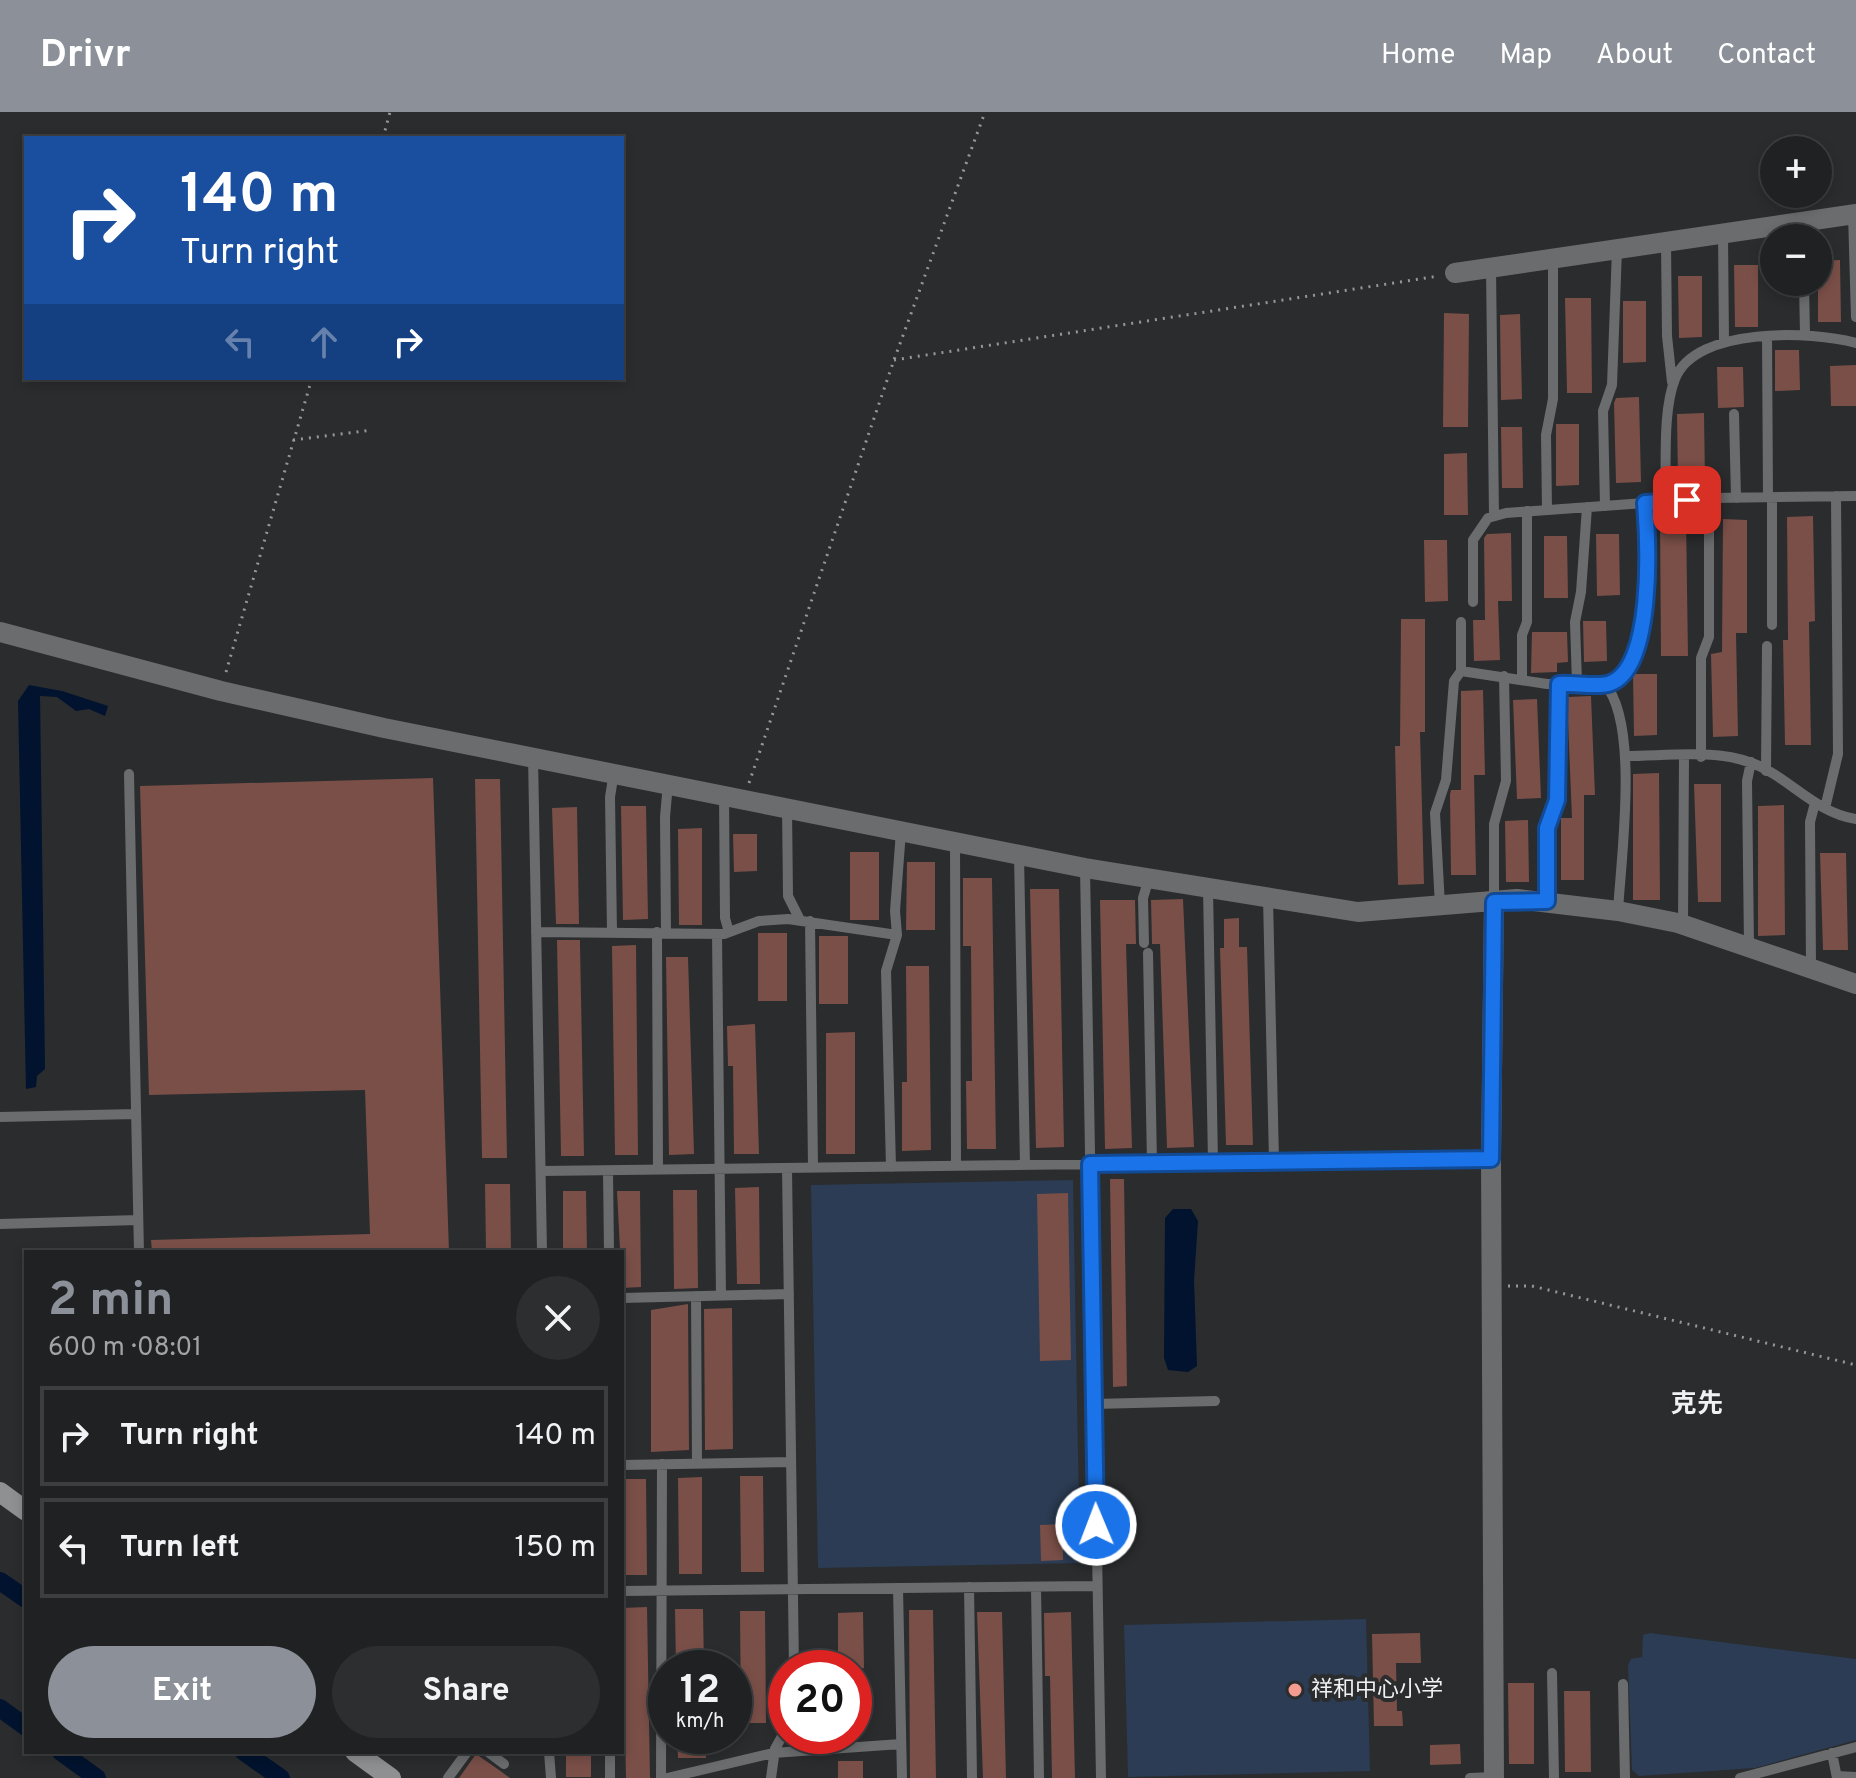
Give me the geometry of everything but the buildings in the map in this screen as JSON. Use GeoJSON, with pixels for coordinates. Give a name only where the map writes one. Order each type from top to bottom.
{"type":"FeatureCollection","features":[{"type":"Feature","properties":{"kind":"main road"},"geometry":{"type":"LineString","coordinates":[[0,1492],[24,1510]]}},
{"type":"Feature","properties":{"kind":"main road"},"geometry":{"type":"LineString","coordinates":[[358,1754],[391,1778]]}},
{"type":"Feature","properties":{"kind":"street"},"geometry":{"type":"LineString","coordinates":[[1822,224],[1855,214]]}},
{"type":"Feature","properties":{"kind":"street"},"geometry":{"type":"LineString","coordinates":[[1455,273],[1723,234],[1760,232]]}},
{"type":"Feature","properties":{"kind":"street"},"geometry":{"type":"LineString","coordinates":[[0,632],[221,691],[384,728],[1085,868],[1358,912],[1547,901],[1618,911],[1683,925],[1856,984]]}},
{"type":"Feature","properties":{"kind":"street"},"geometry":{"type":"LineString","coordinates":[[1494,902],[1491,1159],[1494,1778]]}},
{"type":"Feature","properties":{"kind":"lane"},"geometry":{"type":"LineString","coordinates":[[1855,214],[1856,317]]}},
{"type":"Feature","properties":{"kind":"lane"},"geometry":{"type":"LineString","coordinates":[[1723,234],[1724,342]]}},
{"type":"Feature","properties":{"kind":"lane"},"geometry":{"type":"LineString","coordinates":[[1666,242],[1667,336],[1673,388]]}},
{"type":"Feature","properties":{"kind":"lane"},"geometry":{"type":"LineString","coordinates":[[1605,506],[1603,411],[1612,385],[1617,249]]}},
{"type":"Feature","properties":{"kind":"lane"},"geometry":{"type":"LineString","coordinates":[[1547,510],[1546,435],[1553,399],[1553,259]]}},
{"type":"Feature","properties":{"kind":"lane"},"geometry":{"type":"LineString","coordinates":[[1491,268],[1494,516]]}},
{"type":"Feature","properties":{"kind":"lane"},"geometry":{"type":"LineString","coordinates":[[1804,296],[1805,335]]}},
{"type":"Feature","properties":{"kind":"lane"},"geometry":{"type":"LineString","coordinates":[[1665,501],[1673,388],[1676,376],[1692,360],[1724,342],[1767,336],[1826,335],[1856,343]]}},
{"type":"Feature","properties":{"kind":"lane"},"geometry":{"type":"LineString","coordinates":[[1767,336],[1772,625]]}},
{"type":"Feature","properties":{"kind":"lane"},"geometry":{"type":"LineString","coordinates":[[1734,414],[1736,498]]}},
{"type":"Feature","properties":{"kind":"lane"},"geometry":{"type":"LineString","coordinates":[[1811,967],[1810,822],[1820,806],[1838,754],[1836,496]]}},
{"type":"Feature","properties":{"kind":"lane"},"geometry":{"type":"LineString","coordinates":[[1473,602],[1473,540],[1479,526],[1494,516],[1709,498],[1856,496]]}},
{"type":"Feature","properties":{"kind":"lane"},"geometry":{"type":"LineString","coordinates":[[1701,757],[1701,658],[1709,637],[1709,498]]}},
{"type":"Feature","properties":{"kind":"lane"},"geometry":{"type":"LineString","coordinates":[[1461,671],[1559,684],[1606,685],[1628,669],[1637,647],[1649,556],[1645,503]]}},
{"type":"Feature","properties":{"kind":"lane"},"geometry":{"type":"LineString","coordinates":[[1577,683],[1575,622],[1581,592],[1581,553],[1587,529],[1587,507]]}},
{"type":"Feature","properties":{"kind":"lane"},"geometry":{"type":"LineString","coordinates":[[1522,679],[1522,635],[1527,622],[1527,511]]}},
{"type":"Feature","properties":{"kind":"lane"},"geometry":{"type":"LineString","coordinates":[[1440,906],[1435,813],[1446,780],[1454,681],[1461,671],[1461,622]]}},
{"type":"Feature","properties":{"kind":"lane"},"geometry":{"type":"LineString","coordinates":[[1766,771],[1767,646]]}},
{"type":"Feature","properties":{"kind":"lane"},"geometry":{"type":"LineString","coordinates":[[1494,902],[1494,824],[1506,781],[1504,676]]}},
{"type":"Feature","properties":{"kind":"lane"},"geometry":{"type":"LineString","coordinates":[[1547,901],[1547,828],[1557,800],[1559,684]]}},
{"type":"Feature","properties":{"kind":"lane"},"geometry":{"type":"LineString","coordinates":[[1606,685],[1615,694],[1626,756],[1618,911]]}},
{"type":"Feature","properties":{"kind":"lane"},"geometry":{"type":"LineString","coordinates":[[533,756],[542,1250]]}},
{"type":"Feature","properties":{"kind":"lane"},"geometry":{"type":"LineString","coordinates":[[1626,756],[1684,756],[1751,762],[1820,806],[1856,819]]}},
{"type":"Feature","properties":{"kind":"lane"},"geometry":{"type":"LineString","coordinates":[[1683,925],[1684,756]]}},
{"type":"Feature","properties":{"kind":"lane"},"geometry":{"type":"LineString","coordinates":[[1749,947],[1747,781],[1751,762]]}},
{"type":"Feature","properties":{"kind":"lane"},"geometry":{"type":"LineString","coordinates":[[612,933],[610,797],[614,772]]}},
{"type":"Feature","properties":{"kind":"lane"},"geometry":{"type":"LineString","coordinates":[[129,774],[139,1250]]}},
{"type":"Feature","properties":{"kind":"lane"},"geometry":{"type":"LineString","coordinates":[[658,1170],[668,783]]}},
{"type":"Feature","properties":{"kind":"lane"},"geometry":{"type":"LineString","coordinates":[[729,932],[725,918],[734,796]]}},
{"type":"Feature","properties":{"kind":"lane"},"geometry":{"type":"LineString","coordinates":[[787,807],[788,896],[805,921],[813,1167]]}},
{"type":"Feature","properties":{"kind":"lane"},"geometry":{"type":"LineString","coordinates":[[891,1167],[886,971],[897,935],[895,911],[901,830]]}},
{"type":"Feature","properties":{"kind":"lane"},"geometry":{"type":"LineString","coordinates":[[955,841],[956,1165]]}},
{"type":"Feature","properties":{"kind":"lane"},"geometry":{"type":"LineString","coordinates":[[1019,854],[1025,1165]]}},
{"type":"Feature","properties":{"kind":"lane"},"geometry":{"type":"LineString","coordinates":[[1085,868],[1101,1778]]}},
{"type":"Feature","properties":{"kind":"lane"},"geometry":{"type":"LineString","coordinates":[[1149,878],[1143,898],[1152,1163]]}},
{"type":"Feature","properties":{"kind":"lane"},"geometry":{"type":"LineString","coordinates":[[1208,888],[1213,1162]]}},
{"type":"Feature","properties":{"kind":"lane"},"geometry":{"type":"LineString","coordinates":[[1268,898],[1274,1161]]}},
{"type":"Feature","properties":{"kind":"lane"},"geometry":{"type":"LineString","coordinates":[[536,932],[717,934],[759,921],[805,921],[897,935]]}},
{"type":"Feature","properties":{"kind":"lane"},"geometry":{"type":"LineString","coordinates":[[717,934],[721,1296]]}},
{"type":"Feature","properties":{"kind":"lane"},"geometry":{"type":"LineString","coordinates":[[0,1117],[136,1114]]}},
{"type":"Feature","properties":{"kind":"lane"},"geometry":{"type":"LineString","coordinates":[[541,1171],[1491,1159]]}},
{"type":"Feature","properties":{"kind":"lane"},"geometry":{"type":"LineString","coordinates":[[787,1168],[794,1650]]}},
{"type":"Feature","properties":{"kind":"lane"},"geometry":{"type":"LineString","coordinates":[[608,1171],[609,1250]]}},
{"type":"Feature","properties":{"kind":"lane"},"geometry":{"type":"LineString","coordinates":[[0,1224],[138,1220]]}},
{"type":"Feature","properties":{"kind":"lane"},"geometry":{"type":"LineString","coordinates":[[624,1298],[789,1294]]}},
{"type":"Feature","properties":{"kind":"lane"},"geometry":{"type":"LineString","coordinates":[[696,1296],[697,1464]]}},
{"type":"Feature","properties":{"kind":"lane"},"geometry":{"type":"LineString","coordinates":[[1094,1404],[1215,1401]]}},
{"type":"Feature","properties":{"kind":"lane"},"geometry":{"type":"LineString","coordinates":[[624,1465],[791,1462]]}},
{"type":"Feature","properties":{"kind":"lane"},"geometry":{"type":"LineString","coordinates":[[661,1778],[662,1464]]}},
{"type":"Feature","properties":{"kind":"lane"},"geometry":{"type":"LineString","coordinates":[[624,1591],[1097,1586]]}},
{"type":"Feature","properties":{"kind":"lane"},"geometry":{"type":"LineString","coordinates":[[969,1587],[972,1778]]}},
{"type":"Feature","properties":{"kind":"lane"},"geometry":{"type":"LineString","coordinates":[[1036,1587],[1039,1778]]}},
{"type":"Feature","properties":{"kind":"lane"},"geometry":{"type":"LineString","coordinates":[[898,1588],[902,1778]]}},
{"type":"Feature","properties":{"kind":"lane"},"geometry":{"type":"LineString","coordinates":[[1552,1673],[1554,1778]]}},
{"type":"Feature","properties":{"kind":"lane"},"geometry":{"type":"LineString","coordinates":[[1623,1684],[1625,1778]]}},
{"type":"Feature","properties":{"kind":"lane"},"geometry":{"type":"LineString","coordinates":[[872,1746],[901,1744]]}},
{"type":"Feature","properties":{"kind":"lane"},"geometry":{"type":"LineString","coordinates":[[1740,1778],[1762,1776],[1856,1747]]}},
{"type":"Feature","properties":{"kind":"lane"},"geometry":{"type":"LineString","coordinates":[[1832,1753],[1837,1777],[1856,1777]]}},
{"type":"Feature","properties":{"kind":"lane"},"geometry":{"type":"LineString","coordinates":[[448,1778],[466,1754]]}},
{"type":"Feature","properties":{"kind":"lane"},"geometry":{"type":"LineString","coordinates":[[491,1754],[504,1764]]}},
{"type":"Feature","properties":{"kind":"lane"},"geometry":{"type":"LineString","coordinates":[[549,1754],[551,1778]]}},
{"type":"Feature","properties":{"kind":"lane"},"geometry":{"type":"LineString","coordinates":[[610,1754],[610,1778]]}},
{"type":"Feature","properties":{"kind":"lane"},"geometry":{"type":"LineString","coordinates":[[667,1778],[769,1754]]}},
{"type":"Feature","properties":{"kind":"lane"},"geometry":{"type":"LineString","coordinates":[[771,1778],[773,1754]]}},
{"type":"Feature","properties":{"kind":"lane"},"geometry":{"type":"LineString","coordinates":[[1470,1778],[1494,1778]]}},
{"type":"Feature","properties":{"kind":"path"},"geometry":{"type":"LineString","coordinates":[[384,136],[390,112]]}},
{"type":"Feature","properties":{"kind":"path"},"geometry":{"type":"LineString","coordinates":[[734,796],[985,112]]}},
{"type":"Feature","properties":{"kind":"path"},"geometry":{"type":"LineString","coordinates":[[894,360],[1455,273]]}},
{"type":"Feature","properties":{"kind":"path"},"geometry":{"type":"LineString","coordinates":[[221,691],[311,380]]}},
{"type":"Feature","properties":{"kind":"path"},"geometry":{"type":"LineString","coordinates":[[293,440],[372,430]]}},
{"type":"Feature","properties":{"kind":"path"},"geometry":{"type":"LineString","coordinates":[[1492,1287],[1532,1286],[1856,1365]]}},
{"type":"Feature","properties":{"kind":"shaded area"},"geometry":{"type":"Polygon","coordinates":[[[29,685],[62,691],[108,706],[105,716],[89,709],[76,711],[57,697],[40,696],[45,1069],[37,1076],[36,1087],[26,1089],[18,701],[29,685]]]}},
{"type":"Feature","properties":{"kind":"shaded area"},"geometry":{"type":"Polygon","coordinates":[[[1073,1180],[1080,1563],[818,1568],[811,1185],[1073,1180]]]}},
{"type":"Feature","properties":{"kind":"shaded area"},"geometry":{"type":"Polygon","coordinates":[[[1173,1209],[1191,1209],[1198,1221],[1194,1281],[1197,1366],[1188,1372],[1168,1370],[1164,1358],[1165,1218],[1173,1209]]]}},
{"type":"Feature","properties":{"kind":"shaded area","name":"祥和中心小学"},"geometry":{"type":"Polygon","coordinates":[[[1366,1619],[1370,1771],[1128,1777],[1124,1625],[1366,1619]]]}},
{"type":"Feature","properties":{"kind":"shaded area"},"geometry":{"type":"Polygon","coordinates":[[[1650,1633],[1856,1659],[1856,1740],[1755,1768],[1639,1776],[1632,1770],[1628,1665],[1631,1659],[1642,1657],[1643,1635],[1650,1633]]]}},
{"type":"Feature","properties":{"kind":"waterway"},"geometry":{"type":"LineString","coordinates":[[0,1581],[24,1598]]}},
{"type":"Feature","properties":{"kind":"waterway"},"geometry":{"type":"LineString","coordinates":[[0,1708],[24,1726]]}},
{"type":"Feature","properties":{"kind":"waterway"},"geometry":{"type":"LineString","coordinates":[[64,1754],[97,1778]]}},
{"type":"Feature","properties":{"kind":"waterway"},"geometry":{"type":"LineString","coordinates":[[247,1754],[281,1778]]}},
{"type":"Feature","properties":{"kind":"place","name":"祥和中心小学"},"geometry":{"type":"Point","coordinates":[1295,1690]}},
{"type":"Feature","properties":{"kind":"district","name":"克先"},"geometry":{"type":"Point","coordinates":[1697,1405]}},
{"type":"Feature","properties":{"kind":"route"},"geometry":{"type":"LineString","coordinates":[[1096,1525],[1090,1164],[1491,1159],[1494,902],[1517,899],[1547,901],[1547,828],[1557,800],[1559,684],[1606,685],[1628,669],[1637,647],[1644,613],[1649,556],[1645,503],[1687,500]]}}]}
